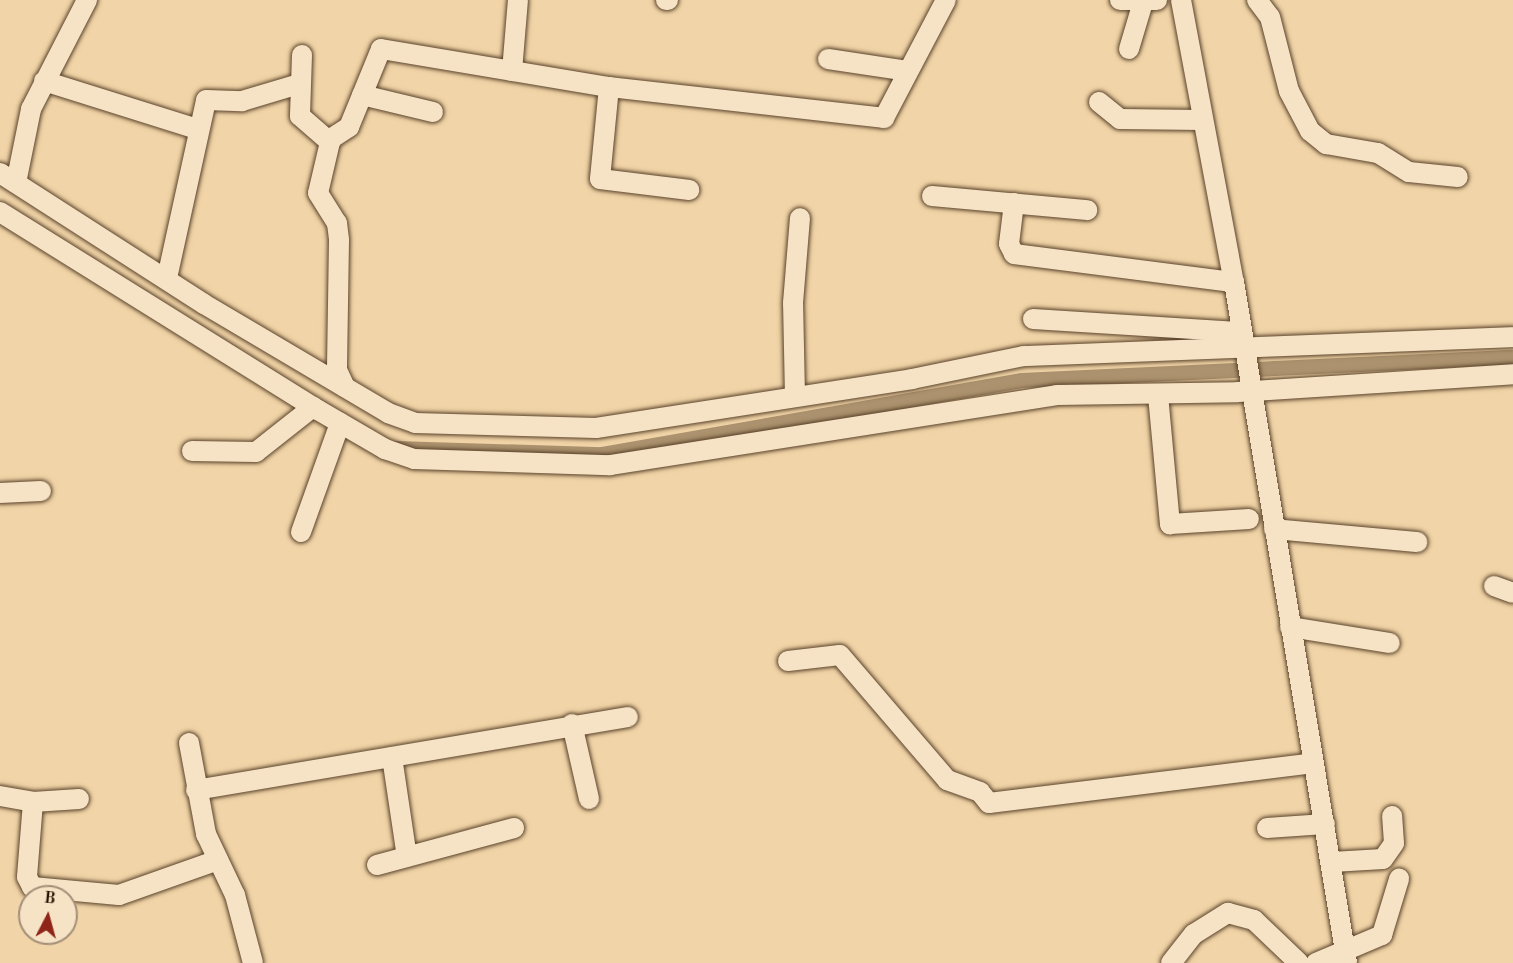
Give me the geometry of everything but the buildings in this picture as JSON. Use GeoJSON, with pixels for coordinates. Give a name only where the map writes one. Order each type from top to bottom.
{"type":"FeatureCollection","features":[{"type":"Feature","properties":{"kind":"street"},"geometry":{"type":"LineString","coordinates":[[87,0],[31,109],[8,178],[345,387],[415,423],[596,428],[1024,356],[1513,337]]}},
{"type":"Feature","properties":{"kind":"street"},"geometry":{"type":"LineString","coordinates":[[512,71],[518,0]]}},
{"type":"Feature","properties":{"kind":"street"},"geometry":{"type":"LineString","coordinates":[[345,387],[337,370],[339,240],[337,223],[318,193],[329,140],[349,127],[381,49],[609,87],[884,118],[946,0]]}},
{"type":"Feature","properties":{"kind":"street"},"geometry":{"type":"LineString","coordinates":[[1120,0],[1150,1],[1129,49]]}},
{"type":"Feature","properties":{"kind":"street"},"geometry":{"type":"LineString","coordinates":[[1181,0],[1201,120],[1234,282],[1347,958]]}},
{"type":"Feature","properties":{"kind":"street"},"geometry":{"type":"LineString","coordinates":[[1257,0],[1270,17],[1289,91],[1310,131],[1326,144],[1378,153],[1396,168],[1458,177]]}},
{"type":"Feature","properties":{"kind":"street"},"geometry":{"type":"LineString","coordinates":[[302,56],[299,84],[300,116],[329,140]]}},
{"type":"Feature","properties":{"kind":"street"},"geometry":{"type":"LineString","coordinates":[[828,59],[907,71]]}},
{"type":"Feature","properties":{"kind":"street"},"geometry":{"type":"LineString","coordinates":[[44,81],[197,129]]}},
{"type":"Feature","properties":{"kind":"street"},"geometry":{"type":"LineString","coordinates":[[167,278],[197,129],[206,100],[237,102],[299,84]]}},
{"type":"Feature","properties":{"kind":"street"},"geometry":{"type":"LineString","coordinates":[[609,87],[600,179],[688,190]]}},
{"type":"Feature","properties":{"kind":"street"},"geometry":{"type":"LineString","coordinates":[[362,95],[433,112]]}},
{"type":"Feature","properties":{"kind":"street"},"geometry":{"type":"LineString","coordinates":[[1099,102],[1120,119],[1201,120]]}},
{"type":"Feature","properties":{"kind":"street"},"geometry":{"type":"LineString","coordinates":[[932,196],[1087,210]]}},
{"type":"Feature","properties":{"kind":"street"},"geometry":{"type":"LineString","coordinates":[[1014,203],[1009,244],[1014,254],[1234,282]]}},
{"type":"Feature","properties":{"kind":"street"},"geometry":{"type":"LineString","coordinates":[[0,212],[313,407],[340,423],[414,459],[610,465],[1010,400],[1158,395],[1513,374]]}},
{"type":"Feature","properties":{"kind":"street"},"geometry":{"type":"LineString","coordinates":[[795,396],[793,303],[800,218]]}},
{"type":"Feature","properties":{"kind":"street"},"geometry":{"type":"LineString","coordinates":[[1033,319],[1244,348]]}},
{"type":"Feature","properties":{"kind":"street"},"geometry":{"type":"LineString","coordinates":[[1158,395],[1170,524],[1249,519]]}},
{"type":"Feature","properties":{"kind":"street"},"geometry":{"type":"LineString","coordinates":[[192,451],[256,452],[313,407]]}},
{"type":"Feature","properties":{"kind":"street"},"geometry":{"type":"LineString","coordinates":[[301,532],[340,423]]}},
{"type":"Feature","properties":{"kind":"street"},"geometry":{"type":"LineString","coordinates":[[0,493],[40,491]]}},
{"type":"Feature","properties":{"kind":"street"},"geometry":{"type":"LineString","coordinates":[[1274,529],[1417,543]]}},
{"type":"Feature","properties":{"kind":"street"},"geometry":{"type":"LineString","coordinates":[[1494,585],[1513,592]]}},
{"type":"Feature","properties":{"kind":"street"},"geometry":{"type":"LineString","coordinates":[[1290,627],[1390,643]]}},
{"type":"Feature","properties":{"kind":"street"},"geometry":{"type":"LineString","coordinates":[[788,660],[840,654],[947,780],[980,792],[989,803],[1314,763]]}},
{"type":"Feature","properties":{"kind":"street"},"geometry":{"type":"LineString","coordinates":[[196,790],[572,724],[628,717]]}},
{"type":"Feature","properties":{"kind":"street"},"geometry":{"type":"LineString","coordinates":[[572,724],[589,799]]}},
{"type":"Feature","properties":{"kind":"street"},"geometry":{"type":"LineString","coordinates":[[189,743],[196,790],[218,860],[236,895],[253,963]]}},
{"type":"Feature","properties":{"kind":"street"},"geometry":{"type":"LineString","coordinates":[[392,757],[407,857]]}},
{"type":"Feature","properties":{"kind":"street"},"geometry":{"type":"LineString","coordinates":[[0,795],[33,802],[80,799]]}},
{"type":"Feature","properties":{"kind":"street"},"geometry":{"type":"LineString","coordinates":[[33,802],[27,877],[32,887],[119,895],[218,860]]}},
{"type":"Feature","properties":{"kind":"street"},"geometry":{"type":"LineString","coordinates":[[1332,862],[1383,859],[1394,843],[1392,816]]}},
{"type":"Feature","properties":{"kind":"street"},"geometry":{"type":"LineString","coordinates":[[1267,828],[1325,824]]}},
{"type":"Feature","properties":{"kind":"street"},"geometry":{"type":"LineString","coordinates":[[377,865],[514,828]]}},
{"type":"Feature","properties":{"kind":"street"},"geometry":{"type":"LineString","coordinates":[[1316,963],[1347,958],[1382,935],[1399,879]]}},
{"type":"Feature","properties":{"kind":"street"},"geometry":{"type":"LineString","coordinates":[[1171,963],[1194,934],[1228,913],[1254,920],[1299,963]]}},
{"type":"Feature","properties":{"kind":"waterway"},"geometry":{"type":"LineString","coordinates":[[395,448],[602,454],[1021,380],[1513,357]]}}]}
